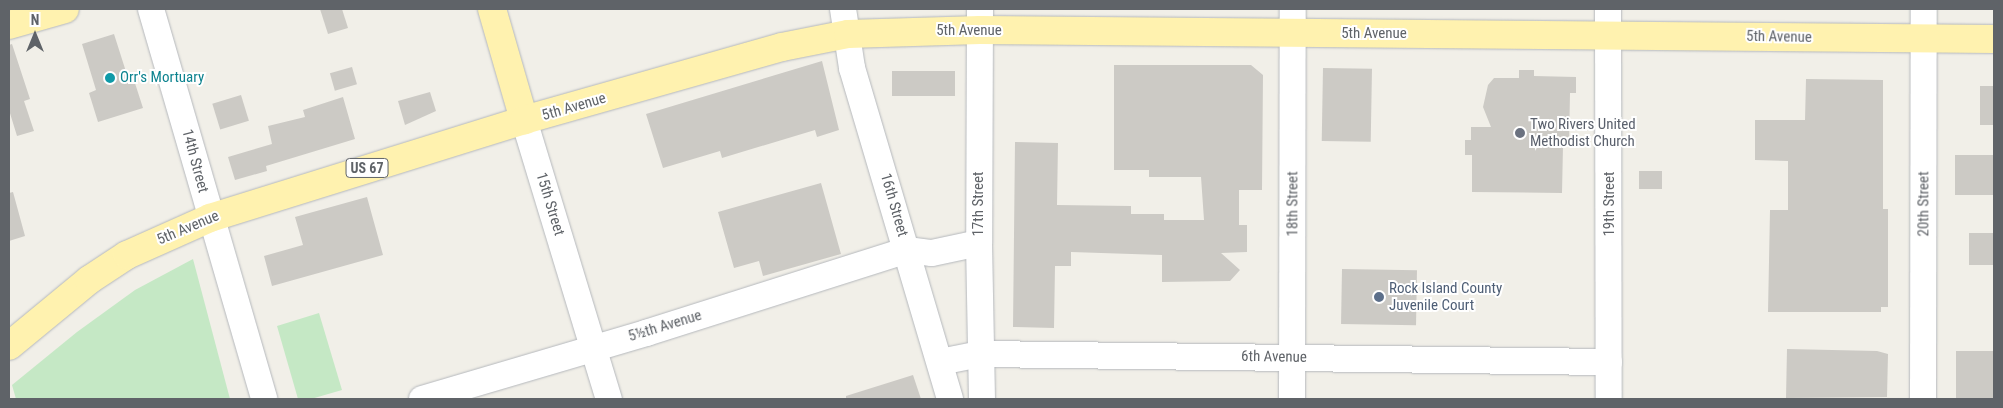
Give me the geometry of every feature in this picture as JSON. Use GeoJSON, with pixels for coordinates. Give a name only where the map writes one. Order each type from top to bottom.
{"type":"FeatureCollection","features":[{"type":"Feature","properties":{"kind":"main road"},"geometry":{"type":"LineString","coordinates":[[9,25],[65,9]]}},
{"type":"Feature","properties":{"kind":"main road","name":"15th Street"},"geometry":{"type":"LineString","coordinates":[[492,9],[524,120]]}},
{"type":"Feature","properties":{"kind":"main road","name":"5th Avenue"},"geometry":{"type":"LineString","coordinates":[[9,346],[89,280],[127,256],[210,218],[524,120],[782,47],[846,21],[1608,22],[1924,39],[1994,39]]}},
{"type":"Feature","properties":{"kind":"street","name":"14th Street"},"geometry":{"type":"LineString","coordinates":[[151,9],[264,399]]}},
{"type":"Feature","properties":{"kind":"street","name":"20th Street"},"geometry":{"type":"LineString","coordinates":[[1923,399],[1924,9]]}},
{"type":"Feature","properties":{"kind":"street","name":"17th Street"},"geometry":{"type":"LineString","coordinates":[[980,20],[979,242],[982,399]]}},
{"type":"Feature","properties":{"kind":"street","name":"16th Street"},"geometry":{"type":"LineString","coordinates":[[846,21],[852,68],[950,399]]}},
{"type":"Feature","properties":{"kind":"street","name":"18th Street"},"geometry":{"type":"LineString","coordinates":[[1292,399],[1294,21]]}},
{"type":"Feature","properties":{"kind":"street","name":"19th Street"},"geometry":{"type":"LineString","coordinates":[[1608,22],[1611,204],[1609,399]]}},
{"type":"Feature","properties":{"kind":"street","name":"15th Street"},"geometry":{"type":"LineString","coordinates":[[524,120],[609,399]]}},
{"type":"Feature","properties":{"kind":"street"},"geometry":{"type":"LineString","coordinates":[[907,250],[932,253],[979,242]]}},
{"type":"Feature","properties":{"kind":"street","name":"5½th Avenue"},"geometry":{"type":"LineString","coordinates":[[422,399],[593,347],[646,333],[907,250]]}},
{"type":"Feature","properties":{"kind":"street","name":"6th Avenue"},"geometry":{"type":"LineString","coordinates":[[940,362],[980,354],[1609,362]]}},
{"type":"Feature","properties":{"kind":"green space"},"geometry":{"type":"Polygon","coordinates":[[[193,259],[230,399],[16,399],[12,385],[77,332],[135,290],[193,259]]]}},
{"type":"Feature","properties":{"kind":"green space"},"geometry":{"type":"Polygon","coordinates":[[[319,313],[342,390],[311,399],[298,399],[277,326],[319,313]]]}},
{"type":"Feature","properties":{"kind":"building"},"geometry":{"type":"Polygon","coordinates":[[[320,9],[342,9],[348,28],[328,34],[320,9]]]}},
{"type":"Feature","properties":{"kind":"building","name":"Orr's Mortuary"},"geometry":{"type":"Polygon","coordinates":[[[114,34],[128,78],[133,77],[143,108],[98,122],[89,93],[96,90],[82,44],[114,34]]]}},
{"type":"Feature","properties":{"kind":"building"},"geometry":{"type":"Polygon","coordinates":[[[12,44],[30,99],[24,101],[34,131],[17,136],[9,110],[9,45],[12,44]]]}},
{"type":"Feature","properties":{"kind":"building"},"geometry":{"type":"Polygon","coordinates":[[[822,61],[839,130],[817,137],[815,130],[722,158],[720,151],[663,168],[646,114],[822,61]]]}},
{"type":"Feature","properties":{"kind":"building"},"geometry":{"type":"Polygon","coordinates":[[[1114,65],[1251,65],[1263,75],[1262,190],[1239,190],[1239,225],[1247,225],[1247,252],[1221,253],[1240,270],[1230,281],[1162,282],[1162,255],[1071,252],[1071,266],[1055,266],[1054,328],[1013,327],[1015,142],[1058,143],[1057,205],[1131,206],[1131,214],[1164,214],[1164,220],[1204,220],[1201,177],[1149,177],[1149,170],[1114,170],[1114,65]]]}},
{"type":"Feature","properties":{"kind":"building"},"geometry":{"type":"Polygon","coordinates":[[[352,67],[357,84],[335,91],[330,73],[352,67]]]}},
{"type":"Feature","properties":{"kind":"building"},"geometry":{"type":"Polygon","coordinates":[[[1323,68],[1372,69],[1371,142],[1322,141],[1323,68]]]}},
{"type":"Feature","properties":{"kind":"building","name":"Two Rivers United Methodist Church"},"geometry":{"type":"Polygon","coordinates":[[[1519,70],[1534,70],[1534,76],[1576,77],[1576,93],[1570,93],[1569,146],[1563,146],[1562,193],[1472,192],[1472,155],[1465,155],[1465,140],[1471,140],[1471,127],[1491,127],[1483,107],[1488,85],[1494,78],[1519,78],[1519,70]]]}},
{"type":"Feature","properties":{"kind":"building"},"geometry":{"type":"Polygon","coordinates":[[[892,71],[955,71],[955,96],[892,96],[892,71]]]}},
{"type":"Feature","properties":{"kind":"building"},"geometry":{"type":"Polygon","coordinates":[[[1806,79],[1883,80],[1883,209],[1888,209],[1888,307],[1881,307],[1881,312],[1768,312],[1770,210],[1788,210],[1788,161],[1755,160],[1755,120],[1805,120],[1806,79]]]}},
{"type":"Feature","properties":{"kind":"building"},"geometry":{"type":"Polygon","coordinates":[[[1980,86],[1994,86],[1994,125],[1980,125],[1980,86]]]}},
{"type":"Feature","properties":{"kind":"building"},"geometry":{"type":"Polygon","coordinates":[[[430,92],[436,111],[405,125],[398,101],[430,92]]]}},
{"type":"Feature","properties":{"kind":"building"},"geometry":{"type":"Polygon","coordinates":[[[241,95],[249,121],[220,130],[212,104],[241,95]]]}},
{"type":"Feature","properties":{"kind":"building"},"geometry":{"type":"Polygon","coordinates":[[[343,97],[355,139],[266,166],[267,171],[235,180],[228,157],[272,144],[268,126],[305,117],[303,110],[343,97]]]}},
{"type":"Feature","properties":{"kind":"building"},"geometry":{"type":"Polygon","coordinates":[[[1955,155],[1994,155],[1994,195],[1955,195],[1955,155]]]}},
{"type":"Feature","properties":{"kind":"building"},"geometry":{"type":"Polygon","coordinates":[[[1639,171],[1662,171],[1662,189],[1639,189],[1639,171]]]}},
{"type":"Feature","properties":{"kind":"building"},"geometry":{"type":"Polygon","coordinates":[[[821,183],[841,254],[763,276],[759,261],[734,268],[718,212],[821,183]]]}},
{"type":"Feature","properties":{"kind":"building"},"geometry":{"type":"Polygon","coordinates":[[[13,192],[25,236],[9,241],[9,193],[13,192]]]}},
{"type":"Feature","properties":{"kind":"building"},"geometry":{"type":"Polygon","coordinates":[[[367,197],[383,255],[272,286],[264,256],[303,245],[295,217],[367,197]]]}},
{"type":"Feature","properties":{"kind":"building"},"geometry":{"type":"Polygon","coordinates":[[[1969,233],[1994,233],[1994,265],[1969,265],[1969,233]]]}},
{"type":"Feature","properties":{"kind":"building","name":"Rock Island County Juvenile Court"},"geometry":{"type":"Polygon","coordinates":[[[1342,269],[1417,270],[1416,325],[1341,324],[1342,269]]]}},
{"type":"Feature","properties":{"kind":"building"},"geometry":{"type":"Polygon","coordinates":[[[1787,349],[1877,351],[1888,354],[1887,397],[1786,398],[1787,349]]]}},
{"type":"Feature","properties":{"kind":"building"},"geometry":{"type":"Polygon","coordinates":[[[1956,351],[1994,351],[1994,399],[1956,399],[1956,351]]]}},
{"type":"Feature","properties":{"kind":"building"},"geometry":{"type":"Polygon","coordinates":[[[913,375],[921,399],[846,399],[846,396],[913,375]]]}},
{"type":"Feature","properties":{"kind":"place","name":"Orr's Mortuary"},"geometry":{"type":"Point","coordinates":[110,78]}},
{"type":"Feature","properties":{"kind":"place","name":"Two Rivers United Methodist Church"},"geometry":{"type":"Point","coordinates":[1520,133]}},
{"type":"Feature","properties":{"kind":"place","name":"Rock Island County Juvenile Court"},"geometry":{"type":"Point","coordinates":[1379,297]}}]}
